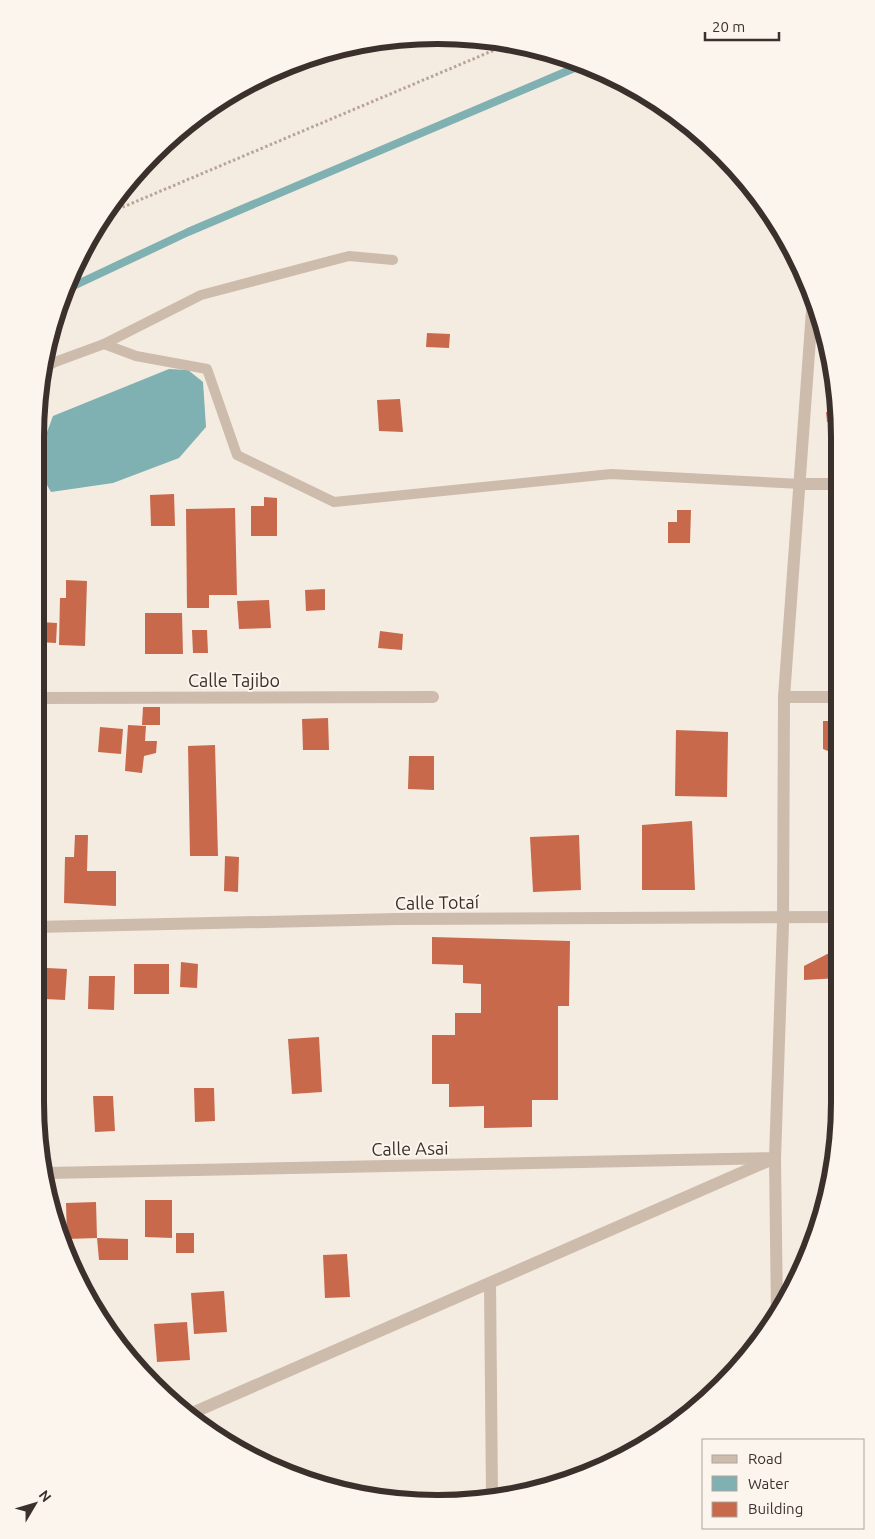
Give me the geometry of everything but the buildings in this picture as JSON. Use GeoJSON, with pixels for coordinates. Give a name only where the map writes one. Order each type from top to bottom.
{"type":"FeatureCollection","features":[{"type":"Feature","properties":{"kind":"street"},"geometry":{"type":"LineString","coordinates":[[776,1302],[775,1158],[783,916],[784,697],[812,316]]}},
{"type":"Feature","properties":{"kind":"street"},"geometry":{"type":"LineString","coordinates":[[801,484],[831,484]]}},
{"type":"Feature","properties":{"kind":"street","name":"Calle Tajibo"},"geometry":{"type":"LineString","coordinates":[[44,698],[433,697]]}},
{"type":"Feature","properties":{"kind":"street"},"geometry":{"type":"LineString","coordinates":[[784,697],[831,697]]}},
{"type":"Feature","properties":{"kind":"street","name":"Calle Totaí"},"geometry":{"type":"LineString","coordinates":[[44,927],[397,919],[831,916]]}},
{"type":"Feature","properties":{"kind":"street"},"geometry":{"type":"LineString","coordinates":[[195,1412],[775,1158]]}},
{"type":"Feature","properties":{"kind":"street","name":"Calle Asai"},"geometry":{"type":"LineString","coordinates":[[50,1173],[775,1158]]}},
{"type":"Feature","properties":{"kind":"street"},"geometry":{"type":"LineString","coordinates":[[490,1283],[492,1492]]}},
{"type":"Feature","properties":{"kind":"lane"},"geometry":{"type":"LineString","coordinates":[[50,365],[104,344],[201,294],[349,256],[393,260]]}},
{"type":"Feature","properties":{"kind":"lane"},"geometry":{"type":"LineString","coordinates":[[104,344],[136,356],[207,369],[238,456],[334,502],[612,474],[801,484]]}},
{"type":"Feature","properties":{"kind":"path"},"geometry":{"type":"LineString","coordinates":[[117,210],[498,48]]}},
{"type":"Feature","properties":{"kind":"water"},"geometry":{"type":"Polygon","coordinates":[[[169,369],[188,370],[203,382],[206,427],[179,458],[113,483],[51,492],[44,480],[44,440],[53,416],[169,369]]]}},
{"type":"Feature","properties":{"kind":"waterway"},"geometry":{"type":"LineString","coordinates":[[75,285],[188,232],[573,69]]}}]}
